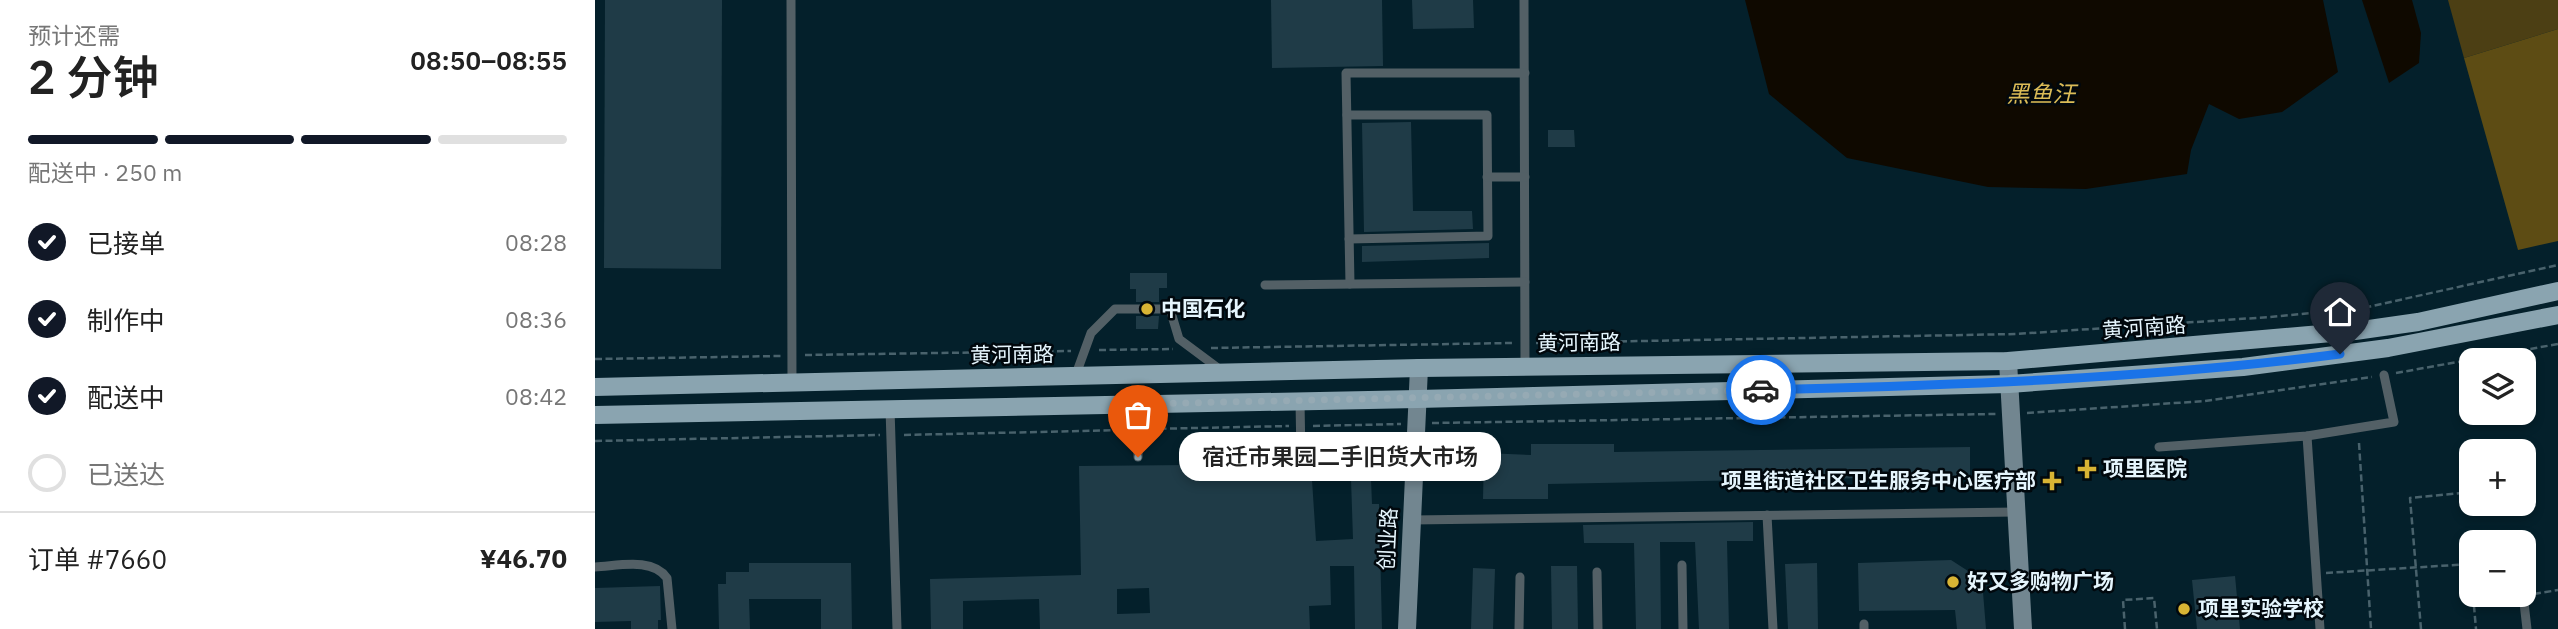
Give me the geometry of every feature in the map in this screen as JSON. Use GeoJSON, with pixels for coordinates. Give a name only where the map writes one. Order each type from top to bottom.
{"type":"FeatureCollection","features":[{"type":"Feature","properties":{"kind":"main road","name":"黄河南路"},"geometry":{"type":"LineString","coordinates":[[595,387],[1419,368],[2008,361],[2355,331],[2419,322],[2558,291]]}},
{"type":"Feature","properties":{"kind":"main road"},"geometry":{"type":"LineString","coordinates":[[595,415],[2009,384],[2243,367],[2388,348],[2558,314]]}},
{"type":"Feature","properties":{"kind":"street"},"geometry":{"type":"LineString","coordinates":[[2008,361],[2023,629]]}},
{"type":"Feature","properties":{"kind":"street","name":"创业路"},"geometry":{"type":"LineString","coordinates":[[1407,629],[1419,368]]}},
{"type":"Feature","properties":{"kind":"lane"},"geometry":{"type":"LineString","coordinates":[[791,0],[792,383]]}},
{"type":"Feature","properties":{"kind":"lane"},"geometry":{"type":"LineString","coordinates":[[1524,0],[1525,367]]}},
{"type":"Feature","properties":{"kind":"lane"},"geometry":{"type":"LineString","coordinates":[[1350,284],[1346,73],[1525,73]]}},
{"type":"Feature","properties":{"kind":"lane"},"geometry":{"type":"LineString","coordinates":[[1347,115],[1487,115],[1488,236],[1349,239]]}},
{"type":"Feature","properties":{"kind":"lane"},"geometry":{"type":"LineString","coordinates":[[1487,177],[1525,177]]}},
{"type":"Feature","properties":{"kind":"lane"},"geometry":{"type":"LineString","coordinates":[[1265,285],[1525,282]]}},
{"type":"Feature","properties":{"kind":"lane"},"geometry":{"type":"LineString","coordinates":[[1075,377],[1091,333],[1115,309],[1170,309],[1179,339],[1223,373]]}},
{"type":"Feature","properties":{"kind":"lane"},"geometry":{"type":"LineString","coordinates":[[2158,447],[2307,436],[2395,422],[2384,375]]}},
{"type":"Feature","properties":{"kind":"lane"},"geometry":{"type":"LineString","coordinates":[[1300,401],[1301,457]]}},
{"type":"Feature","properties":{"kind":"lane"},"geometry":{"type":"LineString","coordinates":[[1138,404],[1138,457]]}},
{"type":"Feature","properties":{"kind":"lane"},"geometry":{"type":"LineString","coordinates":[[890,409],[897,629]]}},
{"type":"Feature","properties":{"kind":"lane"},"geometry":{"type":"LineString","coordinates":[[2307,436],[2320,629]]}},
{"type":"Feature","properties":{"kind":"lane"},"geometry":{"type":"LineString","coordinates":[[1412,520],[2016,512]]}},
{"type":"Feature","properties":{"kind":"lane"},"geometry":{"type":"LineString","coordinates":[[1767,516],[1773,629]]}},
{"type":"Feature","properties":{"kind":"lane"},"geometry":{"type":"LineString","coordinates":[[595,567],[652,565],[663,572],[667,578],[672,629]]}},
{"type":"Feature","properties":{"kind":"lane"},"geometry":{"type":"LineString","coordinates":[[1682,565],[1683,629]]}},
{"type":"Feature","properties":{"kind":"lane"},"geometry":{"type":"LineString","coordinates":[[1597,572],[1598,629]]}},
{"type":"Feature","properties":{"kind":"lane"},"geometry":{"type":"LineString","coordinates":[[1519,629],[1520,578]]}},
{"type":"Feature","properties":{"kind":"lane"},"geometry":{"type":"LineString","coordinates":[[2525,607],[2527,629]]}},
{"type":"Feature","properties":{"kind":"path"},"geometry":{"type":"LineString","coordinates":[[595,359],[2016,334],[2363,308],[2558,265]]}},
{"type":"Feature","properties":{"kind":"path"},"geometry":{"type":"LineString","coordinates":[[595,442],[1138,429],[2011,414],[2205,401],[2384,375],[2558,344]]}},
{"type":"Feature","properties":{"kind":"path"},"geometry":{"type":"LineString","coordinates":[[2359,443],[2371,629]]}},
{"type":"Feature","properties":{"kind":"path"},"geometry":{"type":"LineString","coordinates":[[2421,629],[2410,498],[2459,493]]}},
{"type":"Feature","properties":{"kind":"path"},"geometry":{"type":"LineString","coordinates":[[2316,574],[2459,565]]}},
{"type":"Feature","properties":{"kind":"path"},"geometry":{"type":"LineString","coordinates":[[2536,593],[2558,590]]}},
{"type":"Feature","properties":{"kind":"path"},"geometry":{"type":"LineString","coordinates":[[2125,629],[2123,600],[2154,598],[2157,629]]}},
{"type":"Feature","properties":{"kind":"path"},"geometry":{"type":"LineString","coordinates":[[2474,607],[2476,629]]}},
{"type":"Feature","properties":{"kind":"shaded area"},"geometry":{"type":"Polygon","coordinates":[[[2448,0],[2558,0],[2558,29],[2464,58],[2448,0]]]}},
{"type":"Feature","properties":{"kind":"shaded area"},"geometry":{"type":"Polygon","coordinates":[[[2558,29],[2558,241],[2518,250],[2464,58],[2558,29]]]}},
{"type":"Feature","properties":{"kind":"water","name":"黑鱼汪"},"geometry":{"type":"Polygon","coordinates":[[[1745,0],[2323,0],[2338,72],[2282,112],[2239,119],[2209,104],[2191,150],[2187,174],[2086,189],[1988,187],[1847,158],[1769,94],[1745,0]]]}},
{"type":"Feature","properties":{"kind":"water"},"geometry":{"type":"Polygon","coordinates":[[[2362,0],[2412,0],[2421,33],[2419,63],[2389,83],[2362,0]]]}},
{"type":"Feature","properties":{"kind":"building"},"geometry":{"type":"Polygon","coordinates":[[[605,0],[722,0],[721,269],[604,268],[605,0]]]}},
{"type":"Feature","properties":{"kind":"building"},"geometry":{"type":"Polygon","coordinates":[[[1271,0],[1382,0],[1383,66],[1272,68],[1271,0]]]}},
{"type":"Feature","properties":{"kind":"building"},"geometry":{"type":"Polygon","coordinates":[[[1412,0],[1473,0],[1474,28],[1413,29],[1412,0]]]}},
{"type":"Feature","properties":{"kind":"building"},"geometry":{"type":"Polygon","coordinates":[[[1411,122],[1413,211],[1472,211],[1473,229],[1364,232],[1362,123],[1411,122]]]}},
{"type":"Feature","properties":{"kind":"building"},"geometry":{"type":"Polygon","coordinates":[[[1548,130],[1574,130],[1575,147],[1548,147],[1548,130]]]}},
{"type":"Feature","properties":{"kind":"building"},"geometry":{"type":"Polygon","coordinates":[[[1489,243],[1489,258],[1362,262],[1362,246],[1489,243]]]}},
{"type":"Feature","properties":{"kind":"building"},"geometry":{"type":"Polygon","coordinates":[[[1130,273],[1167,273],[1167,288],[1159,288],[1159,302],[1136,302],[1136,289],[1130,289],[1130,273]]]}},
{"type":"Feature","properties":{"kind":"building"},"geometry":{"type":"Polygon","coordinates":[[[1136,316],[1159,316],[1158,329],[1136,329],[1136,316]]]}},
{"type":"Feature","properties":{"kind":"building"},"geometry":{"type":"Polygon","coordinates":[[[1531,444],[1614,444],[1614,452],[1970,447],[1970,476],[1548,484],[1548,499],[1483,499],[1484,453],[1531,455],[1531,444]]]}},
{"type":"Feature","properties":{"kind":"building"},"geometry":{"type":"Polygon","coordinates":[[[1380,459],[1381,478],[1371,479],[1372,504],[1379,504],[1382,629],[1355,629],[1354,566],[1330,566],[1331,605],[1309,606],[1310,629],[1040,629],[1039,599],[963,601],[963,629],[931,629],[930,579],[1081,575],[1079,466],[1300,464],[1380,459]],[[1351,479],[1312,480],[1316,541],[1353,539],[1351,479]],[[1149,588],[1117,589],[1117,614],[1150,613],[1149,588]]]}},
{"type":"Feature","properties":{"kind":"building"},"geometry":{"type":"Polygon","coordinates":[[[1753,522],[1753,541],[1727,541],[1729,629],[1699,629],[1695,542],[1660,542],[1661,629],[1636,629],[1634,543],[1584,543],[1583,525],[1753,522]]]}},
{"type":"Feature","properties":{"kind":"building"},"geometry":{"type":"Polygon","coordinates":[[[1951,560],[1982,580],[1986,629],[1957,629],[1955,610],[1859,611],[1858,563],[1951,560]]]}},
{"type":"Feature","properties":{"kind":"building"},"geometry":{"type":"Polygon","coordinates":[[[749,563],[851,563],[852,629],[821,629],[821,599],[749,599],[750,629],[719,629],[718,584],[726,584],[726,572],[749,572],[749,563]]]}},
{"type":"Feature","properties":{"kind":"building"},"geometry":{"type":"Polygon","coordinates":[[[1817,563],[1818,629],[1788,629],[1785,564],[1817,563]]]}},
{"type":"Feature","properties":{"kind":"building"},"geometry":{"type":"Polygon","coordinates":[[[1551,566],[1577,566],[1578,629],[1552,629],[1551,566]]]}},
{"type":"Feature","properties":{"kind":"building"},"geometry":{"type":"Polygon","coordinates":[[[1473,568],[1495,569],[1493,629],[1471,629],[1473,568]]]}},
{"type":"Feature","properties":{"kind":"building"},"geometry":{"type":"Polygon","coordinates":[[[2235,576],[2240,629],[2197,629],[2192,580],[2235,576]]]}},
{"type":"Feature","properties":{"kind":"building"},"geometry":{"type":"Polygon","coordinates":[[[660,586],[661,620],[658,620],[658,629],[631,629],[631,621],[595,622],[595,588],[660,586]]]}},
{"type":"Feature","properties":{"kind":"way so far"},"geometry":{"type":"LineString","coordinates":[[1138,457],[1138,404],[1761,390]]}},
{"type":"Feature","properties":{"kind":"place","name":"中国石化"},"geometry":{"type":"Point","coordinates":[1147,309]}},
{"type":"Feature","properties":{"kind":"place","name":"宿迁市果园二手旧货大市场"},"geometry":{"type":"Point","coordinates":[1138,457]}},
{"type":"Feature","properties":{"kind":"place","name":"项里医院"},"geometry":{"type":"Point","coordinates":[2087,469]}},
{"type":"Feature","properties":{"kind":"place","name":"项里街道社区卫生服务中心医疗部"},"geometry":{"type":"Point","coordinates":[2052,481]}},
{"type":"Feature","properties":{"kind":"place","name":"好又多购物广场"},"geometry":{"type":"Point","coordinates":[1953,582]}},
{"type":"Feature","properties":{"kind":"place","name":"项里实验学校"},"geometry":{"type":"Point","coordinates":[2184,609]}},
{"type":"Feature","properties":{"kind":"route"},"geometry":{"type":"LineString","coordinates":[[1761,390],[2009,384],[2243,367],[2340,354]]}}]}
